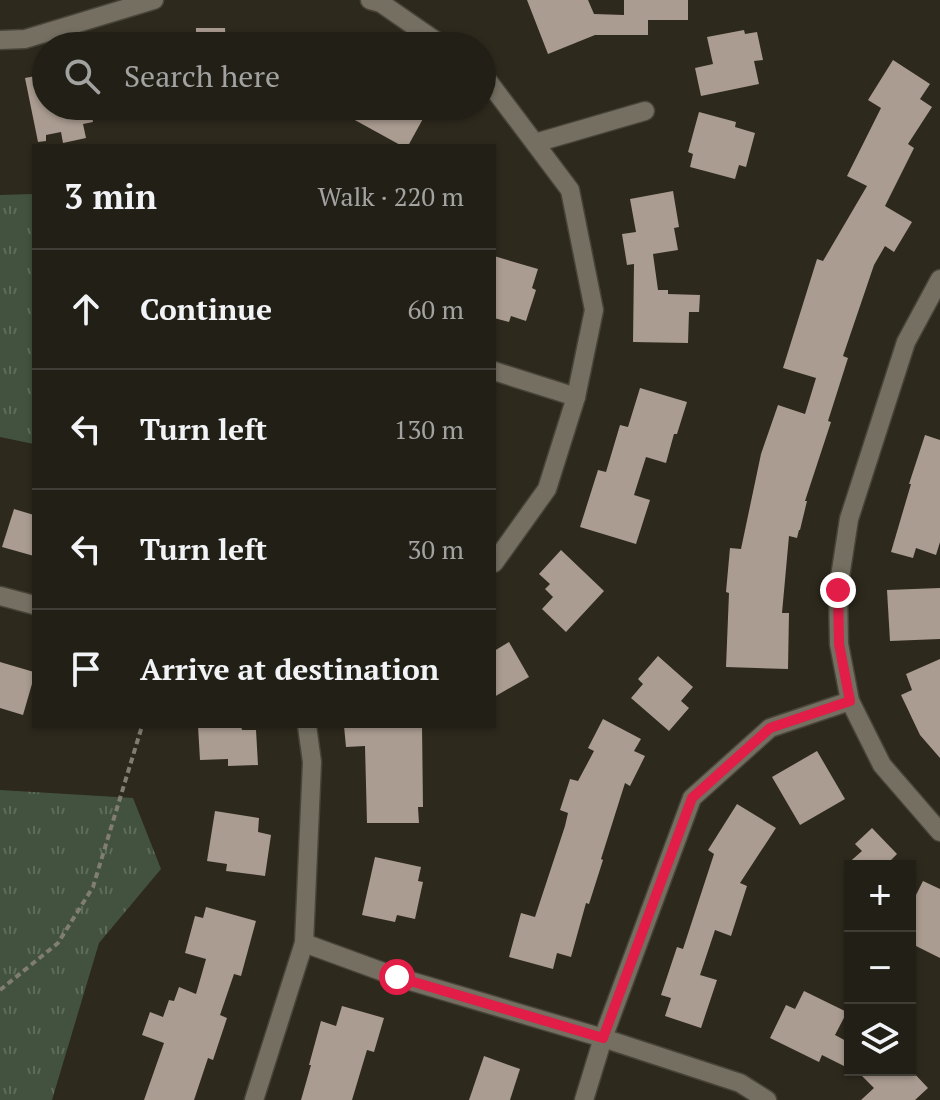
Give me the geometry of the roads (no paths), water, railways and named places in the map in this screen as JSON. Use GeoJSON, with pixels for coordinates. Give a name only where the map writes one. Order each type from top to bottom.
{"type":"FeatureCollection","features":[{"type":"Feature","properties":{"kind":"street"},"geometry":{"type":"LineString","coordinates":[[48,32],[154,0]]}},
{"type":"Feature","properties":{"kind":"street"},"geometry":{"type":"LineString","coordinates":[[370,0],[381,3],[423,32]]}},
{"type":"Feature","properties":{"kind":"street"},"geometry":{"type":"LineString","coordinates":[[0,40],[32,37]]}},
{"type":"Feature","properties":{"kind":"street"},"geometry":{"type":"LineString","coordinates":[[496,91],[570,190],[594,310],[576,397],[547,489],[496,560]]}},
{"type":"Feature","properties":{"kind":"street"},"geometry":{"type":"LineString","coordinates":[[535,143],[645,111]]}},
{"type":"Feature","properties":{"kind":"street"},"geometry":{"type":"LineString","coordinates":[[940,279],[906,342],[849,519],[838,590],[839,644],[850,701],[882,765],[940,832]]}},
{"type":"Feature","properties":{"kind":"street"},"geometry":{"type":"LineString","coordinates":[[496,372],[576,397]]}},
{"type":"Feature","properties":{"kind":"street"},"geometry":{"type":"LineString","coordinates":[[0,596],[32,604]]}},
{"type":"Feature","properties":{"kind":"street"},"geometry":{"type":"LineString","coordinates":[[584,1100],[603,1038],[692,798],[770,728],[850,701]]}},
{"type":"Feature","properties":{"kind":"street"},"geometry":{"type":"LineString","coordinates":[[254,1100],[304,943],[312,762],[307,728]]}},
{"type":"Feature","properties":{"kind":"street"},"geometry":{"type":"LineString","coordinates":[[304,943],[397,977],[603,1038],[740,1083],[767,1100]]}}]}
